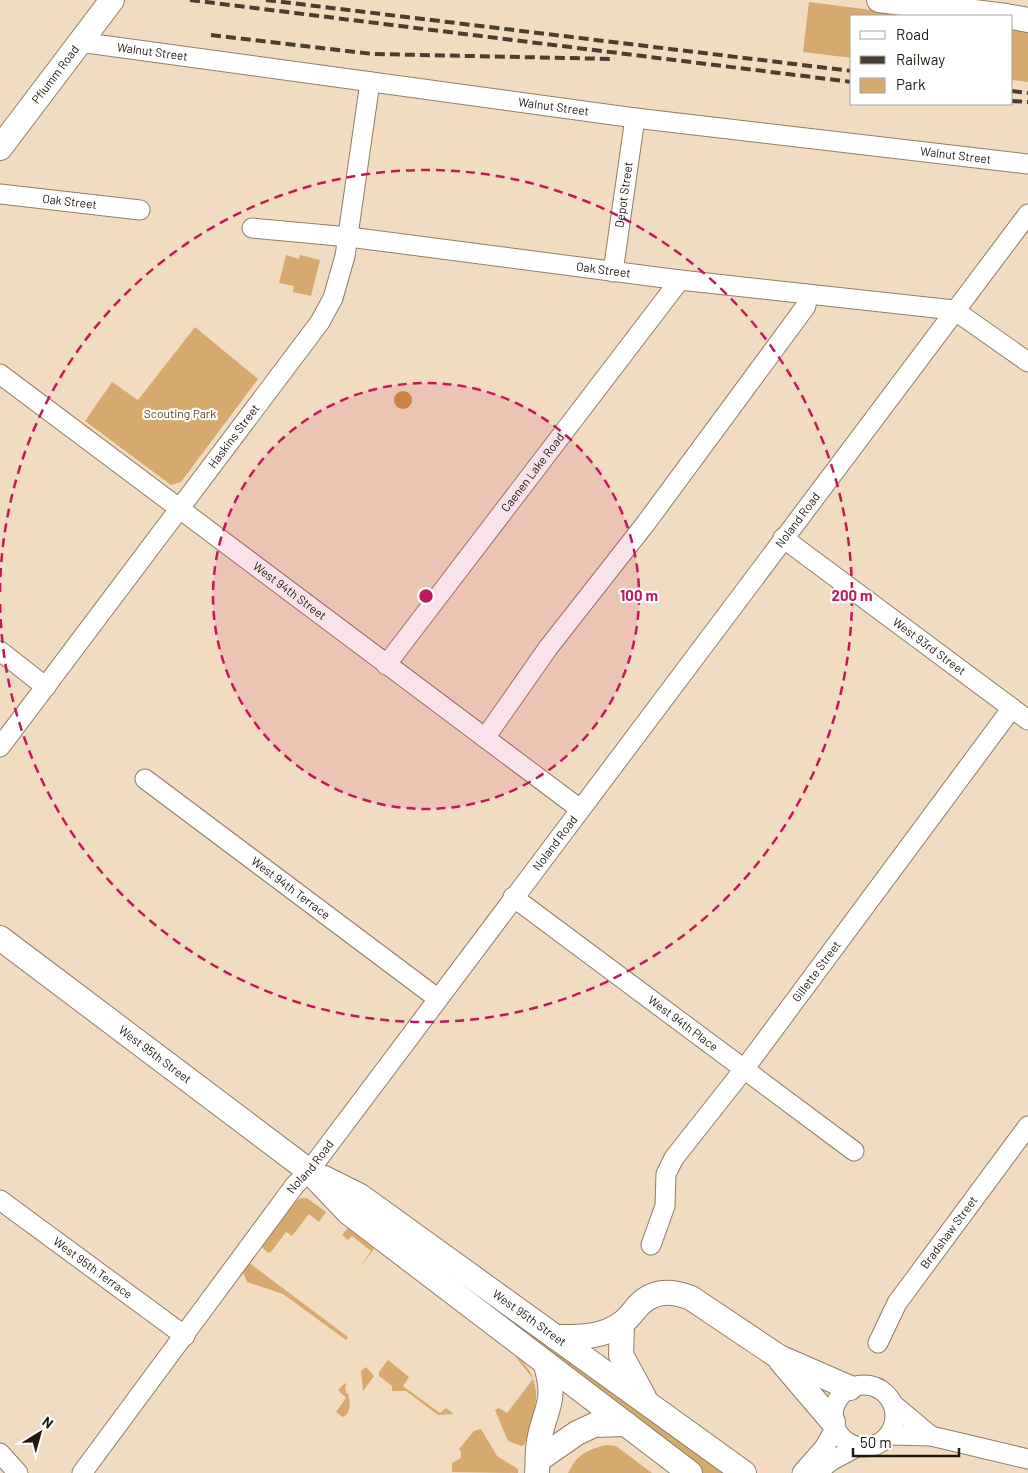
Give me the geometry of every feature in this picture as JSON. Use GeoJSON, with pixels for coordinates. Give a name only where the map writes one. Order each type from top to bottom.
{"type":"FeatureCollection","features":[{"type":"Feature","properties":{"kind":"main road","name":"Pflumm Road"},"geometry":{"type":"LineString","coordinates":[[0,148],[112,0]]}},
{"type":"Feature","properties":{"kind":"main road"},"geometry":{"type":"LineString","coordinates":[[879,0],[998,15]]}},
{"type":"Feature","properties":{"kind":"main road"},"geometry":{"type":"LineString","coordinates":[[1013,17],[1028,20]]}},
{"type":"Feature","properties":{"kind":"main road","name":"West 95th Street"},"geometry":{"type":"LineString","coordinates":[[0,938],[309,1171],[349,1213],[690,1473]]}},
{"type":"Feature","properties":{"kind":"main road","name":"West 95th Street"},"geometry":{"type":"LineString","coordinates":[[309,1171],[360,1196],[652,1409],[744,1473]]}},
{"type":"Feature","properties":{"kind":"main road"},"geometry":{"type":"LineString","coordinates":[[555,1337],[590,1337],[622,1324],[643,1301],[657,1293],[675,1292],[691,1298],[779,1357],[850,1388]]}},
{"type":"Feature","properties":{"kind":"main road"},"geometry":{"type":"LineString","coordinates":[[622,1324],[621,1355],[652,1409]]}},
{"type":"Feature","properties":{"kind":"main road"},"geometry":{"type":"LineString","coordinates":[[779,1357],[834,1426]]}},
{"type":"Feature","properties":{"kind":"main road"},"geometry":{"type":"LineString","coordinates":[[537,1467],[538,1442],[551,1405],[552,1385],[546,1365]]}},
{"type":"Feature","properties":{"kind":"main road"},"geometry":{"type":"LineString","coordinates":[[537,1467],[577,1433],[594,1425],[626,1424]]}},
{"type":"Feature","properties":{"kind":"street","name":"Walnut Street"},"geometry":{"type":"LineString","coordinates":[[79,42],[635,118],[1028,164]]}},
{"type":"Feature","properties":{"kind":"street","name":"Haskins Street"},"geometry":{"type":"LineString","coordinates":[[0,748],[320,322],[333,298],[349,237],[370,82]]}},
{"type":"Feature","properties":{"kind":"street","name":"Depot Street"},"geometry":{"type":"LineString","coordinates":[[613,272],[635,118]]}},
{"type":"Feature","properties":{"kind":"street","name":"Oak Street"},"geometry":{"type":"LineString","coordinates":[[0,194],[140,210]]}},
{"type":"Feature","properties":{"kind":"street","name":"Noland Road"},"geometry":{"type":"LineString","coordinates":[[82,1473],[295,1186],[309,1171],[954,310],[1025,224]]}},
{"type":"Feature","properties":{"kind":"street","name":"Oak Street"},"geometry":{"type":"LineString","coordinates":[[252,228],[349,237],[613,272],[954,310]]}},
{"type":"Feature","properties":{"kind":"street","name":"Caenen Lake Road"},"geometry":{"type":"LineString","coordinates":[[386,665],[680,280]]}},
{"type":"Feature","properties":{"kind":"street"},"geometry":{"type":"LineString","coordinates":[[485,738],[548,648],[646,523],[806,306],[807,294]]}},
{"type":"Feature","properties":{"kind":"street"},"geometry":{"type":"LineString","coordinates":[[954,310],[1028,362]]}},
{"type":"Feature","properties":{"kind":"street","name":"West 94th Street"},"geometry":{"type":"LineString","coordinates":[[0,374],[386,665],[580,808]]}},
{"type":"Feature","properties":{"kind":"street","name":"West 93rd Street"},"geometry":{"type":"LineString","coordinates":[[784,538],[1028,720]]}},
{"type":"Feature","properties":{"kind":"street"},"geometry":{"type":"LineString","coordinates":[[0,650],[46,687]]}},
{"type":"Feature","properties":{"kind":"street","name":"Gillette Street"},"geometry":{"type":"LineString","coordinates":[[651,1246],[665,1206],[666,1174],[674,1158],[744,1068],[1012,708]]}},
{"type":"Feature","properties":{"kind":"street","name":"West 94th Terrace"},"geometry":{"type":"LineString","coordinates":[[145,780],[437,998]]}},
{"type":"Feature","properties":{"kind":"street","name":"West 94th Place"},"geometry":{"type":"LineString","coordinates":[[513,897],[854,1151]]}},
{"type":"Feature","properties":{"kind":"street","name":"Bradshaw Street"},"geometry":{"type":"LineString","coordinates":[[878,1343],[897,1303],[1028,1126]]}},
{"type":"Feature","properties":{"kind":"street","name":"West 95th Terrace"},"geometry":{"type":"LineString","coordinates":[[0,1200],[184,1336]]}},
{"type":"Feature","properties":{"kind":"street"},"geometry":{"type":"LineString","coordinates":[[857,1447],[840,1438],[834,1426],[833,1411],[836,1402],[850,1388],[866,1385],[880,1389],[894,1405],[931,1436]]}},
{"type":"Feature","properties":{"kind":"street"},"geometry":{"type":"LineString","coordinates":[[816,1473],[831,1461],[857,1447],[875,1446],[890,1435],[896,1415],[894,1405]]}},
{"type":"Feature","properties":{"kind":"street"},"geometry":{"type":"LineString","coordinates":[[802,1473],[824,1448],[834,1426]]}},
{"type":"Feature","properties":{"kind":"street"},"geometry":{"type":"LineString","coordinates":[[890,1435],[931,1436],[1028,1459]]}},
{"type":"Feature","properties":{"kind":"street"},"geometry":{"type":"LineString","coordinates":[[0,1453],[18,1473]]}},
{"type":"Feature","properties":{"kind":"green space"},"geometry":{"type":"Polygon","coordinates":[[[809,2],[910,15],[850,15],[850,58],[803,52],[809,2]]]}},
{"type":"Feature","properties":{"kind":"green space"},"geometry":{"type":"Polygon","coordinates":[[[1013,29],[1028,31],[1028,82],[1013,80],[1013,29]]]}},
{"type":"Feature","properties":{"kind":"green space"},"geometry":{"type":"Polygon","coordinates":[[[286,255],[299,259],[300,255],[320,260],[311,296],[293,292],[294,286],[279,283],[286,255]]]}},
{"type":"Feature","properties":{"kind":"green space","name":"Scouting Park"},"geometry":{"type":"Polygon","coordinates":[[[195,327],[258,379],[181,482],[171,485],[85,421],[112,382],[138,400],[195,327]]]}},
{"type":"Feature","properties":{"kind":"green space"},"geometry":{"type":"Polygon","coordinates":[[[301,1198],[307,1198],[326,1212],[319,1222],[309,1214],[292,1236],[286,1232],[271,1252],[268,1253],[261,1246],[292,1204],[301,1198]]]}},
{"type":"Feature","properties":{"kind":"green space"},"geometry":{"type":"Polygon","coordinates":[[[348,1228],[374,1249],[359,1269],[371,1251],[352,1236],[348,1240],[342,1235],[348,1228]]]}},
{"type":"Feature","properties":{"kind":"green space"},"geometry":{"type":"Polygon","coordinates":[[[248,1262],[348,1337],[346,1340],[283,1294],[247,1282],[243,1272],[248,1262]]]}},
{"type":"Feature","properties":{"kind":"green space"},"geometry":{"type":"Polygon","coordinates":[[[445,1272],[470,1288],[729,1473],[702,1473],[445,1272]]]}},
{"type":"Feature","properties":{"kind":"green space"},"geometry":{"type":"Polygon","coordinates":[[[515,1356],[525,1365],[533,1379],[515,1356]]]}},
{"type":"Feature","properties":{"kind":"green space"},"geometry":{"type":"Polygon","coordinates":[[[388,1360],[409,1377],[403,1386],[440,1413],[446,1408],[454,1414],[438,1415],[406,1391],[392,1391],[392,1386],[379,1376],[379,1372],[388,1360]]]}},
{"type":"Feature","properties":{"kind":"green space"},"geometry":{"type":"Polygon","coordinates":[[[366,1367],[374,1376],[363,1391],[361,1371],[366,1367]]]}},
{"type":"Feature","properties":{"kind":"green space"},"geometry":{"type":"Polygon","coordinates":[[[533,1379],[536,1398],[535,1409],[524,1445],[521,1446],[508,1441],[495,1410],[499,1408],[507,1413],[533,1379]]]}},
{"type":"Feature","properties":{"kind":"green space"},"geometry":{"type":"Polygon","coordinates":[[[345,1383],[350,1406],[348,1412],[343,1417],[336,1412],[346,1398],[338,1390],[345,1383]]]}},
{"type":"Feature","properties":{"kind":"green space"},"geometry":{"type":"Polygon","coordinates":[[[481,1429],[497,1456],[518,1469],[518,1473],[452,1472],[452,1463],[461,1458],[459,1449],[474,1431],[481,1429]]]}},
{"type":"Feature","properties":{"kind":"green space"},"geometry":{"type":"Polygon","coordinates":[[[607,1445],[616,1446],[652,1473],[568,1473],[583,1454],[607,1445]]]}},
{"type":"Feature","properties":{"kind":"shaded area"},"geometry":{"type":"Polygon","coordinates":[[[403,391],[409,394],[412,400],[409,406],[403,409],[397,406],[394,400],[397,394],[403,391]]]}},
{"type":"Feature","properties":{"kind":"railway"},"geometry":{"type":"LineString","coordinates":[[190,0],[850,82]]}},
{"type":"Feature","properties":{"kind":"railway"},"geometry":{"type":"LineString","coordinates":[[266,0],[850,71]]}},
{"type":"Feature","properties":{"kind":"railway"},"geometry":{"type":"LineString","coordinates":[[211,35],[373,54],[615,59]]}},
{"type":"Feature","properties":{"kind":"railway"},"geometry":{"type":"LineString","coordinates":[[1013,91],[1028,93]]}},
{"type":"Feature","properties":{"kind":"railway"},"geometry":{"type":"LineString","coordinates":[[1013,101],[1028,102]]}}]}
